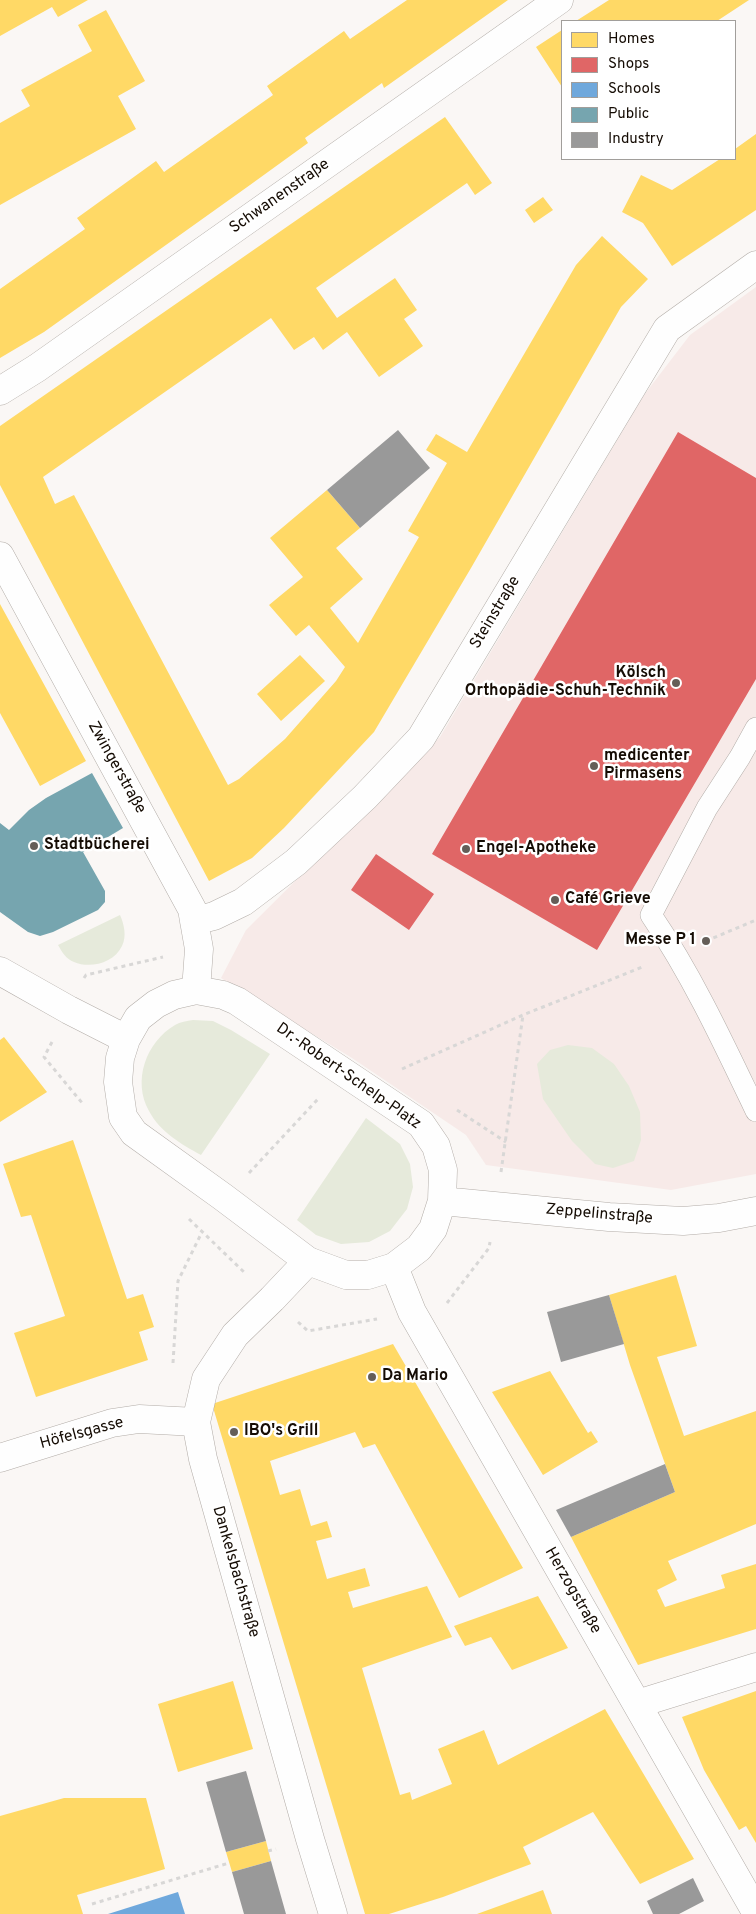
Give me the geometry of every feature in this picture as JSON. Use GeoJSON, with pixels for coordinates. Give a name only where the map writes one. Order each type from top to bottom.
{"type":"FeatureCollection","features":[{"type":"Feature","properties":{"kind":"street","name":"Schwanenstraße"},"geometry":{"type":"LineString","coordinates":[[0,392],[37,368],[559,0]]}},
{"type":"Feature","properties":{"kind":"street","name":"Steinstraße"},"geometry":{"type":"LineString","coordinates":[[194,921],[214,916],[242,902],[296,862],[364,797],[420,738],[667,329],[756,265]]}},
{"type":"Feature","properties":{"kind":"street","name":"Zwingerstraße"},"geometry":{"type":"LineString","coordinates":[[0,556],[192,909],[199,949],[196,990]]}},
{"type":"Feature","properties":{"kind":"street"},"geometry":{"type":"LineString","coordinates":[[0,971],[69,1010],[126,1039]]}},
{"type":"Feature","properties":{"kind":"street","name":"Dr.-Robert-Schelp-Platz"},"geometry":{"type":"LineString","coordinates":[[196,990],[223,995],[237,1001],[420,1124],[436,1146],[443,1170],[442,1201],[433,1229],[419,1248],[394,1267],[368,1274],[346,1274],[308,1261],[134,1133],[123,1117],[118,1082],[120,1058],[126,1039],[138,1018],[156,1004],[174,994],[196,990]]}},
{"type":"Feature","properties":{"kind":"street","name":"Zeppelinstraße"},"geometry":{"type":"LineString","coordinates":[[442,1201],[683,1222],[756,1211]]}},
{"type":"Feature","properties":{"kind":"street","name":"Dankelsbachstraße"},"geometry":{"type":"LineString","coordinates":[[308,1261],[235,1334],[206,1379],[196,1422],[205,1468],[307,1829],[333,1914]]}},
{"type":"Feature","properties":{"kind":"street","name":"Herzogstraße"},"geometry":{"type":"LineString","coordinates":[[394,1267],[412,1312],[756,1912]]}},
{"type":"Feature","properties":{"kind":"street","name":"Höfelsgasse"},"geometry":{"type":"LineString","coordinates":[[0,1458],[112,1423],[139,1419],[196,1422]]}},
{"type":"Feature","properties":{"kind":"street"},"geometry":{"type":"LineString","coordinates":[[637,1704],[756,1667]]}},
{"type":"Feature","properties":{"kind":"lane"},"geometry":{"type":"LineString","coordinates":[[756,728],[740,757],[707,808],[651,915],[676,953],[718,1030],[756,1111]]}},
{"type":"Feature","properties":{"kind":"path"},"geometry":{"type":"LineString","coordinates":[[398,1071],[523,1014],[756,920]]}},
{"type":"Feature","properties":{"kind":"path"},"geometry":{"type":"LineString","coordinates":[[86,1107],[44,1057],[86,974],[199,949]]}},
{"type":"Feature","properties":{"kind":"path"},"geometry":{"type":"LineString","coordinates":[[182,1212],[202,1233],[308,1331],[412,1312],[448,1303],[489,1248],[523,1014]]}},
{"type":"Feature","properties":{"kind":"path"},"geometry":{"type":"LineString","coordinates":[[169,1420],[178,1282],[202,1233],[223,1197],[240,1184],[328,1089],[341,1070]]}},
{"type":"Feature","properties":{"kind":"path"},"geometry":{"type":"LineString","coordinates":[[92,1904],[229,1863]]}},
{"type":"Feature","properties":{"kind":"shaded area"},"geometry":{"type":"Polygon","coordinates":[[[756,287],[756,1174],[671,1190],[486,1165],[466,1135],[352,1058],[221,978],[246,930],[440,737],[644,395],[690,335],[756,287]]]}},
{"type":"Feature","properties":{"kind":"shaded area"},"geometry":{"type":"Polygon","coordinates":[[[120,915],[123,922],[124,942],[118,952],[108,960],[87,965],[80,964],[69,959],[58,945],[120,915]]]}},
{"type":"Feature","properties":{"kind":"shaded area"},"geometry":{"type":"Polygon","coordinates":[[[193,1020],[213,1021],[270,1054],[201,1155],[179,1142],[159,1125],[149,1111],[142,1087],[145,1063],[156,1041],[175,1025],[193,1020]]]}},
{"type":"Feature","properties":{"kind":"shaded area"},"geometry":{"type":"Polygon","coordinates":[[[568,1045],[592,1048],[614,1064],[629,1086],[640,1112],[641,1140],[634,1161],[613,1168],[595,1164],[572,1141],[543,1099],[537,1064],[550,1050],[568,1045]]]}},
{"type":"Feature","properties":{"kind":"shaded area"},"geometry":{"type":"Polygon","coordinates":[[[366,1118],[400,1144],[410,1164],[413,1187],[407,1209],[390,1231],[369,1242],[341,1244],[316,1235],[297,1220],[366,1118]]]}},
{"type":"Feature","properties":{"kind":"building: Homes"},"geometry":{"type":"Polygon","coordinates":[[[0,0],[88,0],[58,17],[52,7],[0,36],[0,0]]]}},
{"type":"Feature","properties":{"kind":"building: Homes"},"geometry":{"type":"Polygon","coordinates":[[[407,0],[508,0],[384,88],[382,83],[305,138],[308,143],[250,185],[44,332],[0,358],[0,289],[85,229],[77,218],[156,161],[164,172],[273,95],[267,86],[344,31],[350,39],[407,0]]]}},
{"type":"Feature","properties":{"kind":"building: Homes"},"geometry":{"type":"Polygon","coordinates":[[[609,0],[749,0],[719,20],[578,20],[609,0]]]}},
{"type":"Feature","properties":{"kind":"building: Homes"},"geometry":{"type":"Polygon","coordinates":[[[106,10],[145,81],[118,96],[136,129],[0,205],[0,123],[30,106],[21,90],[92,51],[78,25],[106,10]]]}},
{"type":"Feature","properties":{"kind":"building: Homes"},"geometry":{"type":"Polygon","coordinates":[[[561,31],[561,85],[536,47],[561,31]]]}},
{"type":"Feature","properties":{"kind":"building: Homes"},"geometry":{"type":"Polygon","coordinates":[[[445,117],[492,183],[475,195],[467,183],[316,288],[337,318],[395,278],[417,310],[404,319],[423,346],[379,377],[347,332],[323,350],[314,337],[294,350],[271,318],[43,477],[55,504],[74,495],[228,785],[239,779],[285,739],[336,681],[345,667],[309,625],[296,636],[269,605],[303,577],[270,538],[327,490],[360,528],[336,548],[363,579],[330,608],[358,643],[419,537],[408,531],[447,463],[426,450],[436,434],[467,452],[576,265],[602,236],[648,279],[621,307],[374,732],[284,828],[252,858],[209,881],[0,485],[0,426],[445,117]]]}},
{"type":"Feature","properties":{"kind":"building: Homes"},"geometry":{"type":"Polygon","coordinates":[[[756,134],[756,210],[672,266],[643,223],[622,212],[641,175],[672,190],[718,160],[736,160],[736,148],[756,134]]]}},
{"type":"Feature","properties":{"kind":"building: Homes"},"geometry":{"type":"Polygon","coordinates":[[[543,197],[553,210],[534,223],[525,210],[543,197]]]}},
{"type":"Feature","properties":{"kind":"building: Homes"},"geometry":{"type":"Polygon","coordinates":[[[0,604],[86,761],[40,786],[0,713],[0,604]]]}},
{"type":"Feature","properties":{"kind":"building: Homes"},"geometry":{"type":"Polygon","coordinates":[[[300,655],[325,681],[281,721],[257,694],[300,655]]]}},
{"type":"Feature","properties":{"kind":"building: Homes"},"geometry":{"type":"Polygon","coordinates":[[[4,1037],[47,1092],[0,1122],[0,1040],[4,1037]]]}},
{"type":"Feature","properties":{"kind":"building: Homes"},"geometry":{"type":"Polygon","coordinates":[[[73,1140],[127,1299],[143,1294],[154,1327],[139,1332],[148,1360],[36,1397],[14,1333],[65,1316],[31,1215],[21,1217],[3,1164],[73,1140]]]}},
{"type":"Feature","properties":{"kind":"building: Homes"},"geometry":{"type":"Polygon","coordinates":[[[676,1275],[697,1346],[657,1357],[684,1436],[756,1411],[756,1524],[668,1561],[677,1580],[657,1590],[665,1607],[725,1588],[721,1575],[756,1564],[756,1629],[638,1665],[571,1537],[675,1492],[630,1365],[609,1295],[676,1275]]]}},
{"type":"Feature","properties":{"kind":"building: Homes"},"geometry":{"type":"Polygon","coordinates":[[[393,1344],[523,1568],[459,1598],[375,1444],[363,1448],[355,1432],[270,1461],[280,1495],[300,1489],[311,1526],[327,1521],[332,1537],[316,1541],[327,1579],[365,1568],[370,1586],[348,1592],[353,1608],[427,1586],[452,1637],[362,1668],[400,1795],[410,1792],[412,1800],[452,1784],[438,1749],[484,1730],[498,1765],[605,1709],[694,1859],[640,1884],[593,1812],[523,1847],[531,1864],[443,1897],[389,1914],[365,1914],[212,1404],[393,1344]]]}},
{"type":"Feature","properties":{"kind":"building: Homes"},"geometry":{"type":"Polygon","coordinates":[[[550,1371],[588,1433],[591,1431],[598,1442],[543,1475],[492,1392],[550,1371]]]}},
{"type":"Feature","properties":{"kind":"building: Homes"},"geometry":{"type":"Polygon","coordinates":[[[538,1596],[568,1648],[512,1670],[491,1637],[465,1646],[454,1626],[538,1596]]]}},
{"type":"Feature","properties":{"kind":"building: Homes"},"geometry":{"type":"Polygon","coordinates":[[[233,1681],[253,1749],[178,1772],[158,1704],[233,1681]]]}},
{"type":"Feature","properties":{"kind":"building: Homes"},"geometry":{"type":"Polygon","coordinates":[[[756,1691],[756,1843],[746,1826],[739,1830],[704,1770],[682,1717],[756,1691]]]}},
{"type":"Feature","properties":{"kind":"building: Homes"},"geometry":{"type":"Polygon","coordinates":[[[64,1798],[146,1798],[165,1869],[77,1895],[83,1914],[0,1914],[0,1816],[64,1798]]]}},
{"type":"Feature","properties":{"kind":"building: Homes"},"geometry":{"type":"Polygon","coordinates":[[[266,1841],[271,1861],[232,1872],[226,1852],[266,1841]]]}},
{"type":"Feature","properties":{"kind":"building: Homes"},"geometry":{"type":"Polygon","coordinates":[[[543,1890],[552,1914],[477,1914],[543,1890]]]}},
{"type":"Feature","properties":{"kind":"building: Shops","name":"medicenter Pirmasens"},"geometry":{"type":"Polygon","coordinates":[[[678,432],[756,478],[756,679],[597,950],[432,854],[678,432]]]}},
{"type":"Feature","properties":{"kind":"building: Shops"},"geometry":{"type":"Polygon","coordinates":[[[376,854],[434,894],[409,930],[351,890],[376,854]]]}},
{"type":"Feature","properties":{"kind":"building: Schools"},"geometry":{"type":"Polygon","coordinates":[[[178,1892],[185,1914],[108,1914],[178,1892]]]}},
{"type":"Feature","properties":{"kind":"building: Public"},"geometry":{"type":"Polygon","coordinates":[[[92,773],[123,828],[83,852],[105,891],[105,902],[98,910],[53,932],[40,936],[28,932],[0,912],[0,823],[9,830],[29,810],[46,798],[92,773]]]}},
{"type":"Feature","properties":{"kind":"building: Industry"},"geometry":{"type":"Polygon","coordinates":[[[398,430],[430,468],[360,528],[327,490],[398,430]]]}},
{"type":"Feature","properties":{"kind":"building: Industry"},"geometry":{"type":"Polygon","coordinates":[[[609,1295],[624,1344],[561,1362],[547,1312],[609,1295]]]}},
{"type":"Feature","properties":{"kind":"building: Industry"},"geometry":{"type":"Polygon","coordinates":[[[665,1464],[675,1492],[571,1537],[556,1510],[665,1464]]]}},
{"type":"Feature","properties":{"kind":"building: Industry"},"geometry":{"type":"Polygon","coordinates":[[[246,1771],[266,1841],[226,1852],[206,1782],[246,1771]]]}},
{"type":"Feature","properties":{"kind":"building: Industry"},"geometry":{"type":"Polygon","coordinates":[[[271,1861],[286,1914],[244,1914],[232,1872],[271,1861]]]}},
{"type":"Feature","properties":{"kind":"building: Industry"},"geometry":{"type":"Polygon","coordinates":[[[693,1878],[704,1901],[679,1914],[653,1914],[647,1901],[693,1878]]]}},
{"type":"Feature","properties":{"kind":"place","name":"Kölsch Orthopädie-Schuh-Technik"},"geometry":{"type":"Point","coordinates":[676,683]}},
{"type":"Feature","properties":{"kind":"place","name":"medicenter Pirmasens"},"geometry":{"type":"Point","coordinates":[594,766]}},
{"type":"Feature","properties":{"kind":"place","name":"Stadtbücherei"},"geometry":{"type":"Point","coordinates":[34,846]}},
{"type":"Feature","properties":{"kind":"place","name":"Engel-Apotheke"},"geometry":{"type":"Point","coordinates":[466,849]}},
{"type":"Feature","properties":{"kind":"place","name":"Café Grieve"},"geometry":{"type":"Point","coordinates":[555,900]}},
{"type":"Feature","properties":{"kind":"place","name":"Messe P 1"},"geometry":{"type":"Point","coordinates":[706,941]}},
{"type":"Feature","properties":{"kind":"place","name":"Da Mario"},"geometry":{"type":"Point","coordinates":[372,1377]}},
{"type":"Feature","properties":{"kind":"place","name":"IBO's Grill"},"geometry":{"type":"Point","coordinates":[234,1432]}}]}
